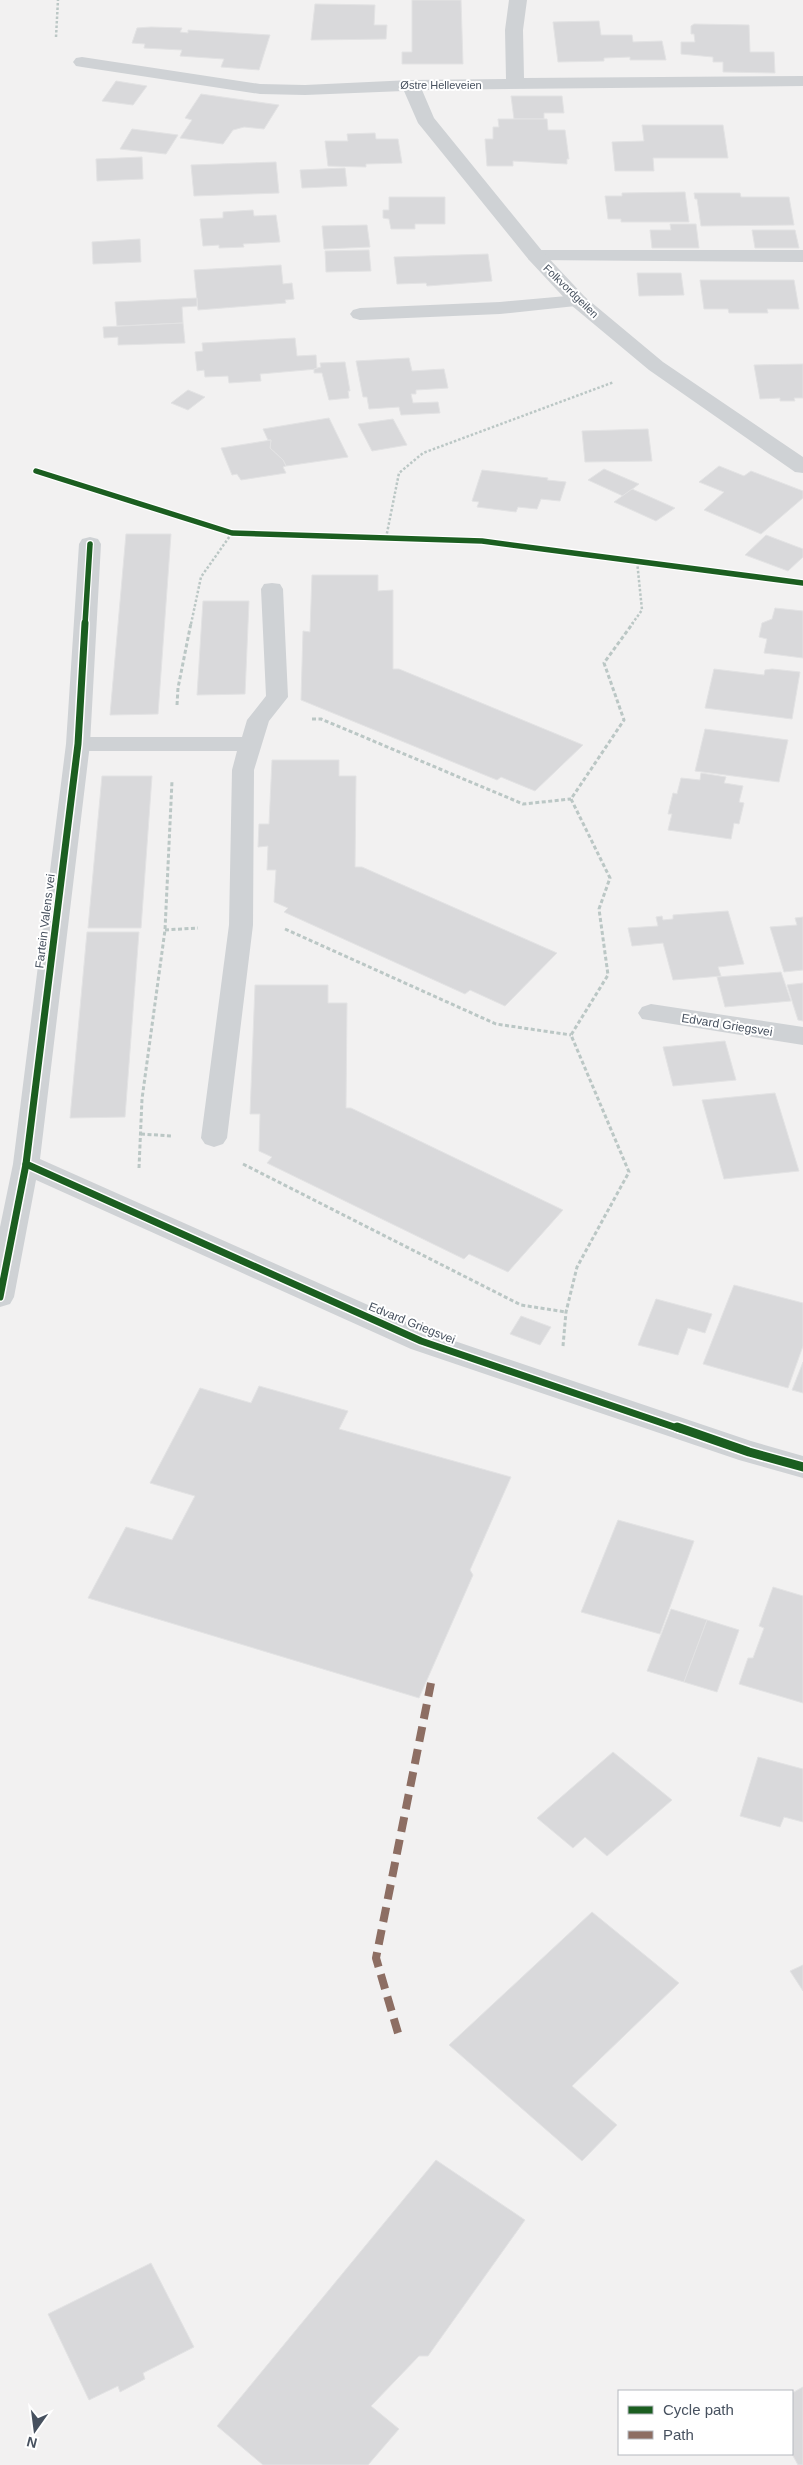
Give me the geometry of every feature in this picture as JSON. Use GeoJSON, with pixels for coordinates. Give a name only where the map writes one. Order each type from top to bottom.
{"type":"FeatureCollection","features":[{"type":"Feature","properties":{"kind":"street"},"geometry":{"type":"LineString","coordinates":[[515,85],[514,30],[518,0]]}},
{"type":"Feature","properties":{"kind":"street","name":"Østre Helleveien"},"geometry":{"type":"LineString","coordinates":[[82,62],[260,89],[305,90],[411,85],[803,81]]}},
{"type":"Feature","properties":{"kind":"street","name":"Folkvordgeilen"},"geometry":{"type":"LineString","coordinates":[[411,85],[425,119],[536,256],[578,300],[656,366],[803,467]]}},
{"type":"Feature","properties":{"kind":"street","name":"Fartein Valens vei"},"geometry":{"type":"LineString","coordinates":[[0,1297],[26,1164],[78,744],[90,544]]}},
{"type":"Feature","properties":{"kind":"street","name":"Edvard Griegsvei"},"geometry":{"type":"LineString","coordinates":[[651,1013],[803,1036]]}},
{"type":"Feature","properties":{"kind":"street","name":"Edvard Griegsvei"},"geometry":{"type":"LineString","coordinates":[[26,1164],[420,1341],[749,1452],[803,1466]]}},
{"type":"Feature","properties":{"kind":"lane"},"geometry":{"type":"LineString","coordinates":[[536,256],[803,256]]}},
{"type":"Feature","properties":{"kind":"lane"},"geometry":{"type":"LineString","coordinates":[[360,314],[500,308],[578,300]]}},
{"type":"Feature","properties":{"kind":"lane"},"geometry":{"type":"LineString","coordinates":[[214,1138],[241,925],[243,770],[258,720],[277,697],[272,589]]}},
{"type":"Feature","properties":{"kind":"lane"},"geometry":{"type":"LineString","coordinates":[[78,744],[251,744]]}},
{"type":"Feature","properties":{"kind":"path"},"geometry":{"type":"LineString","coordinates":[[386,538],[399,473],[423,453],[656,366]]}},
{"type":"Feature","properties":{"kind":"path"},"geometry":{"type":"LineString","coordinates":[[36,471],[232,533],[482,541],[803,583]]}},
{"type":"Feature","properties":{"kind":"path"},"geometry":{"type":"LineString","coordinates":[[138,1214],[142,1099],[165,930],[178,688],[201,578],[232,533]]}},
{"type":"Feature","properties":{"kind":"path"},"geometry":{"type":"LineString","coordinates":[[572,799],[624,720],[604,663],[642,610],[637,561]]}},
{"type":"Feature","properties":{"kind":"path"},"geometry":{"type":"LineString","coordinates":[[258,720],[322,719],[523,804],[572,799]]}},
{"type":"Feature","properties":{"kind":"path"},"geometry":{"type":"LineString","coordinates":[[571,1034],[608,976],[599,909],[610,878],[572,799]]}},
{"type":"Feature","properties":{"kind":"path"},"geometry":{"type":"LineString","coordinates":[[165,930],[272,923],[496,1024],[571,1034]]}},
{"type":"Feature","properties":{"kind":"path"},"geometry":{"type":"LineString","coordinates":[[545,1384],[562,1355],[566,1312],[577,1267],[629,1172],[571,1034]]}},
{"type":"Feature","properties":{"kind":"path"},"geometry":{"type":"LineString","coordinates":[[141,1134],[214,1138],[222,1154],[521,1305],[566,1312]]}},
{"type":"Feature","properties":{"kind":"building"},"geometry":{"type":"Polygon","coordinates":[[[412,0],[461,0],[463,64],[402,64],[402,52],[412,52],[412,0]]]}},
{"type":"Feature","properties":{"kind":"building"},"geometry":{"type":"Polygon","coordinates":[[[315,4],[375,5],[374,25],[387,25],[386,39],[311,40],[315,4]]]}},
{"type":"Feature","properties":{"kind":"building"},"geometry":{"type":"Polygon","coordinates":[[[599,21],[601,35],[632,35],[633,42],[662,41],[666,60],[630,60],[630,57],[604,58],[604,61],[558,62],[553,22],[599,21]]]}},
{"type":"Feature","properties":{"kind":"building"},"geometry":{"type":"Polygon","coordinates":[[[694,24],[749,25],[750,52],[774,52],[775,73],[723,72],[723,62],[713,62],[713,57],[681,54],[681,42],[695,42],[694,34],[691,34],[691,26],[694,24]]]}},
{"type":"Feature","properties":{"kind":"building"},"geometry":{"type":"Polygon","coordinates":[[[137,28],[182,28],[180,32],[188,33],[188,30],[270,35],[259,70],[221,67],[224,59],[180,56],[182,50],[144,48],[145,44],[132,43],[137,28]]]}},
{"type":"Feature","properties":{"kind":"building"},"geometry":{"type":"Polygon","coordinates":[[[116,81],[147,86],[133,105],[102,101],[116,81]]]}},
{"type":"Feature","properties":{"kind":"building"},"geometry":{"type":"Polygon","coordinates":[[[201,94],[279,105],[264,129],[244,127],[233,130],[223,144],[180,138],[192,120],[185,118],[201,94]]]}},
{"type":"Feature","properties":{"kind":"building"},"geometry":{"type":"Polygon","coordinates":[[[511,96],[562,96],[564,113],[544,113],[544,119],[514,119],[511,96]]]}},
{"type":"Feature","properties":{"kind":"building"},"geometry":{"type":"Polygon","coordinates":[[[498,119],[547,119],[548,130],[565,130],[569,159],[567,159],[567,164],[513,161],[513,166],[487,166],[485,139],[493,139],[493,127],[499,127],[498,119]]]}},
{"type":"Feature","properties":{"kind":"building"},"geometry":{"type":"Polygon","coordinates":[[[642,125],[723,125],[728,158],[653,158],[654,171],[615,171],[612,142],[644,141],[642,125]]]}},
{"type":"Feature","properties":{"kind":"building"},"geometry":{"type":"Polygon","coordinates":[[[132,129],[178,135],[166,154],[120,149],[132,129]]]}},
{"type":"Feature","properties":{"kind":"building"},"geometry":{"type":"Polygon","coordinates":[[[375,133],[376,139],[398,139],[402,163],[366,164],[366,167],[328,166],[325,141],[348,141],[347,134],[375,133]]]}},
{"type":"Feature","properties":{"kind":"building"},"geometry":{"type":"Polygon","coordinates":[[[142,157],[143,179],[97,181],[96,159],[142,157]]]}},
{"type":"Feature","properties":{"kind":"building"},"geometry":{"type":"Polygon","coordinates":[[[276,162],[279,193],[194,196],[191,165],[276,162]]]}},
{"type":"Feature","properties":{"kind":"building"},"geometry":{"type":"Polygon","coordinates":[[[345,168],[347,186],[302,188],[300,170],[345,168]]]}},
{"type":"Feature","properties":{"kind":"building"},"geometry":{"type":"Polygon","coordinates":[[[685,192],[689,222],[621,222],[621,219],[608,219],[605,196],[622,196],[622,193],[685,192]]]}},
{"type":"Feature","properties":{"kind":"building"},"geometry":{"type":"Polygon","coordinates":[[[694,193],[740,193],[741,197],[789,197],[794,225],[701,226],[697,199],[695,199],[694,193]]]}},
{"type":"Feature","properties":{"kind":"building"},"geometry":{"type":"Polygon","coordinates":[[[389,197],[445,197],[445,224],[415,224],[415,229],[391,229],[389,219],[383,218],[383,210],[389,210],[389,197]]]}},
{"type":"Feature","properties":{"kind":"building"},"geometry":{"type":"Polygon","coordinates":[[[253,210],[254,216],[276,215],[280,242],[243,244],[244,247],[219,248],[219,245],[203,246],[200,219],[223,218],[223,212],[253,210]]]}},
{"type":"Feature","properties":{"kind":"building"},"geometry":{"type":"Polygon","coordinates":[[[670,224],[696,224],[699,248],[652,248],[650,230],[671,230],[670,224]]]}},
{"type":"Feature","properties":{"kind":"building"},"geometry":{"type":"Polygon","coordinates":[[[367,225],[370,247],[324,249],[322,226],[367,225]]]}},
{"type":"Feature","properties":{"kind":"building"},"geometry":{"type":"Polygon","coordinates":[[[752,230],[795,230],[799,248],[755,248],[752,230]]]}},
{"type":"Feature","properties":{"kind":"building"},"geometry":{"type":"Polygon","coordinates":[[[140,239],[141,262],[93,264],[92,242],[140,239]]]}},
{"type":"Feature","properties":{"kind":"building"},"geometry":{"type":"Polygon","coordinates":[[[369,250],[371,271],[326,272],[325,251],[369,250]]]}},
{"type":"Feature","properties":{"kind":"building"},"geometry":{"type":"Polygon","coordinates":[[[488,254],[492,281],[427,286],[426,283],[397,284],[394,257],[488,254]]]}},
{"type":"Feature","properties":{"kind":"building"},"geometry":{"type":"Polygon","coordinates":[[[281,265],[283,284],[292,283],[294,299],[285,300],[286,303],[198,310],[194,270],[281,265]]]}},
{"type":"Feature","properties":{"kind":"building"},"geometry":{"type":"Polygon","coordinates":[[[637,273],[681,273],[684,295],[639,296],[637,273]]]}},
{"type":"Feature","properties":{"kind":"building"},"geometry":{"type":"Polygon","coordinates":[[[700,280],[794,280],[799,309],[767,309],[768,313],[729,313],[728,309],[704,309],[700,280]]]}},
{"type":"Feature","properties":{"kind":"building"},"geometry":{"type":"Polygon","coordinates":[[[197,298],[197,306],[182,307],[183,323],[117,326],[115,302],[197,298]]]}},
{"type":"Feature","properties":{"kind":"building"},"geometry":{"type":"Polygon","coordinates":[[[183,323],[185,343],[118,345],[118,337],[104,338],[103,327],[183,323]]]}},
{"type":"Feature","properties":{"kind":"building"},"geometry":{"type":"Polygon","coordinates":[[[295,338],[297,356],[316,355],[317,369],[260,374],[261,381],[229,383],[228,376],[205,377],[204,370],[197,371],[195,352],[203,351],[202,343],[295,338]]]}},
{"type":"Feature","properties":{"kind":"building"},"geometry":{"type":"Polygon","coordinates":[[[409,358],[412,371],[444,369],[448,388],[416,390],[416,394],[411,394],[413,403],[438,402],[440,413],[401,415],[399,407],[369,409],[367,397],[363,397],[356,361],[409,358]]]}},
{"type":"Feature","properties":{"kind":"building"},"geometry":{"type":"Polygon","coordinates":[[[345,362],[350,391],[348,391],[349,398],[329,400],[322,373],[314,373],[314,369],[321,367],[320,363],[345,362]]]}},
{"type":"Feature","properties":{"kind":"building"},"geometry":{"type":"Polygon","coordinates":[[[803,364],[803,398],[794,398],[795,401],[780,401],[780,398],[760,399],[754,365],[803,364]]]}},
{"type":"Feature","properties":{"kind":"building"},"geometry":{"type":"Polygon","coordinates":[[[188,390],[205,397],[188,410],[171,403],[188,390]]]}},
{"type":"Feature","properties":{"kind":"building"},"geometry":{"type":"Polygon","coordinates":[[[329,418],[348,457],[286,466],[283,460],[270,448],[271,440],[268,440],[263,429],[329,418]]]}},
{"type":"Feature","properties":{"kind":"building"},"geometry":{"type":"Polygon","coordinates":[[[393,419],[407,445],[372,451],[358,424],[393,419]]]}},
{"type":"Feature","properties":{"kind":"building"},"geometry":{"type":"Polygon","coordinates":[[[648,429],[652,461],[585,462],[582,431],[648,429]]]}},
{"type":"Feature","properties":{"kind":"building"},"geometry":{"type":"Polygon","coordinates":[[[271,440],[270,448],[283,460],[286,466],[283,467],[286,473],[241,480],[237,474],[232,475],[221,448],[271,440]]]}},
{"type":"Feature","properties":{"kind":"building"},"geometry":{"type":"Polygon","coordinates":[[[719,466],[744,476],[751,471],[803,491],[803,498],[761,534],[704,510],[724,492],[699,482],[719,466]]]}},
{"type":"Feature","properties":{"kind":"building"},"geometry":{"type":"Polygon","coordinates":[[[604,469],[639,484],[623,496],[588,480],[604,469]]]}},
{"type":"Feature","properties":{"kind":"building"},"geometry":{"type":"Polygon","coordinates":[[[482,470],[566,482],[560,501],[541,499],[537,509],[518,507],[516,512],[477,507],[479,502],[472,501],[482,470]]]}},
{"type":"Feature","properties":{"kind":"building"},"geometry":{"type":"Polygon","coordinates":[[[632,489],[675,508],[656,521],[614,502],[632,489]]]}},
{"type":"Feature","properties":{"kind":"building"},"geometry":{"type":"Polygon","coordinates":[[[126,534],[171,534],[158,714],[110,715],[126,534]]]}},
{"type":"Feature","properties":{"kind":"building"},"geometry":{"type":"Polygon","coordinates":[[[766,535],[803,549],[803,557],[788,571],[745,555],[766,535]]]}},
{"type":"Feature","properties":{"kind":"building"},"geometry":{"type":"Polygon","coordinates":[[[312,575],[378,575],[378,591],[393,590],[393,669],[399,669],[583,745],[535,791],[501,777],[497,780],[301,700],[303,631],[310,632],[312,575]]]}},
{"type":"Feature","properties":{"kind":"building"},"geometry":{"type":"Polygon","coordinates":[[[203,601],[249,601],[245,694],[197,695],[203,601]]]}},
{"type":"Feature","properties":{"kind":"building"},"geometry":{"type":"Polygon","coordinates":[[[775,608],[803,611],[803,658],[764,653],[767,639],[759,637],[762,623],[772,619],[775,608]]]}},
{"type":"Feature","properties":{"kind":"building"},"geometry":{"type":"Polygon","coordinates":[[[714,669],[764,675],[765,670],[772,669],[800,672],[792,719],[705,708],[714,669]]]}},
{"type":"Feature","properties":{"kind":"building"},"geometry":{"type":"Polygon","coordinates":[[[705,729],[788,740],[779,782],[695,771],[705,729]]]}},
{"type":"Feature","properties":{"kind":"building"},"geometry":{"type":"Polygon","coordinates":[[[272,760],[339,760],[339,776],[356,776],[355,867],[362,867],[557,953],[505,1006],[470,990],[465,994],[284,912],[288,908],[274,902],[276,870],[267,870],[268,846],[258,847],[259,824],[269,824],[272,760]]]}},
{"type":"Feature","properties":{"kind":"building"},"geometry":{"type":"Polygon","coordinates":[[[701,773],[726,777],[724,783],[743,786],[739,802],[744,803],[739,824],[734,823],[731,839],[668,830],[672,814],[668,814],[673,793],[677,794],[681,778],[700,780],[701,773]]]}},
{"type":"Feature","properties":{"kind":"building"},"geometry":{"type":"Polygon","coordinates":[[[102,776],[152,776],[141,928],[88,928],[102,776]]]}},
{"type":"Feature","properties":{"kind":"building"},"geometry":{"type":"Polygon","coordinates":[[[728,911],[744,964],[718,967],[721,976],[673,980],[663,943],[632,946],[628,928],[658,926],[656,917],[662,916],[663,920],[673,919],[673,915],[728,911]]]}},
{"type":"Feature","properties":{"kind":"building"},"geometry":{"type":"Polygon","coordinates":[[[803,917],[803,970],[784,972],[770,927],[797,925],[795,918],[803,917]]]}},
{"type":"Feature","properties":{"kind":"building"},"geometry":{"type":"Polygon","coordinates":[[[87,932],[139,932],[125,1117],[70,1118],[87,932]]]}},
{"type":"Feature","properties":{"kind":"building"},"geometry":{"type":"Polygon","coordinates":[[[781,972],[791,1001],[725,1007],[717,977],[781,972]]]}},
{"type":"Feature","properties":{"kind":"building"},"geometry":{"type":"Polygon","coordinates":[[[803,983],[803,1021],[798,1020],[787,985],[803,983]]]}},
{"type":"Feature","properties":{"kind":"building"},"geometry":{"type":"Polygon","coordinates":[[[255,985],[328,985],[328,1003],[347,1003],[346,1108],[351,1108],[563,1210],[508,1272],[469,1254],[464,1259],[267,1163],[272,1157],[259,1151],[260,1114],[250,1114],[255,985]]]}},
{"type":"Feature","properties":{"kind":"building"},"geometry":{"type":"Polygon","coordinates":[[[725,1041],[736,1080],[673,1086],[663,1047],[725,1041]]]}},
{"type":"Feature","properties":{"kind":"building"},"geometry":{"type":"Polygon","coordinates":[[[775,1093],[799,1171],[724,1179],[702,1100],[775,1093]]]}},
{"type":"Feature","properties":{"kind":"building"},"geometry":{"type":"Polygon","coordinates":[[[734,1285],[803,1303],[803,1346],[788,1388],[703,1364],[734,1285]]]}},
{"type":"Feature","properties":{"kind":"building"},"geometry":{"type":"Polygon","coordinates":[[[656,1299],[712,1314],[705,1333],[688,1328],[678,1355],[638,1345],[656,1299]]]}},
{"type":"Feature","properties":{"kind":"building"},"geometry":{"type":"Polygon","coordinates":[[[521,1316],[551,1327],[540,1345],[510,1334],[521,1316]]]}},
{"type":"Feature","properties":{"kind":"building"},"geometry":{"type":"Polygon","coordinates":[[[803,1362],[803,1393],[792,1390],[803,1362]]]}},
{"type":"Feature","properties":{"kind":"building"},"geometry":{"type":"Polygon","coordinates":[[[259,1386],[348,1411],[339,1429],[511,1477],[470,1570],[473,1575],[419,1698],[88,1598],[126,1527],[172,1540],[195,1496],[150,1483],[200,1388],[251,1403],[259,1386]]]}},
{"type":"Feature","properties":{"kind":"building"},"geometry":{"type":"Polygon","coordinates":[[[618,1520],[694,1541],[660,1634],[581,1612],[618,1520]]]}},
{"type":"Feature","properties":{"kind":"building"},"geometry":{"type":"Polygon","coordinates":[[[773,1587],[803,1596],[803,1703],[739,1684],[748,1658],[753,1658],[764,1628],[759,1626],[773,1587]]]}},
{"type":"Feature","properties":{"kind":"building"},"geometry":{"type":"Polygon","coordinates":[[[671,1609],[707,1620],[684,1682],[647,1671],[671,1609]]]}},
{"type":"Feature","properties":{"kind":"building"},"geometry":{"type":"Polygon","coordinates":[[[707,1620],[739,1630],[717,1692],[684,1682],[707,1620]]]}},
{"type":"Feature","properties":{"kind":"building"},"geometry":{"type":"Polygon","coordinates":[[[613,1752],[672,1800],[607,1856],[585,1837],[573,1848],[537,1818],[613,1752]]]}},
{"type":"Feature","properties":{"kind":"building"},"geometry":{"type":"Polygon","coordinates":[[[758,1757],[803,1769],[803,1822],[784,1817],[780,1827],[740,1816],[758,1757]]]}},
{"type":"Feature","properties":{"kind":"building"},"geometry":{"type":"Polygon","coordinates":[[[592,1912],[679,1983],[572,2086],[617,2125],[582,2161],[449,2045],[592,1912]]]}},
{"type":"Feature","properties":{"kind":"building"},"geometry":{"type":"Polygon","coordinates":[[[803,1965],[803,1991],[790,1971],[803,1965]]]}},
{"type":"Feature","properties":{"kind":"building"},"geometry":{"type":"Polygon","coordinates":[[[436,2160],[525,2220],[428,2356],[419,2356],[371,2406],[399,2429],[368,2465],[263,2465],[217,2426],[436,2160]]]}},
{"type":"Feature","properties":{"kind":"building"},"geometry":{"type":"Polygon","coordinates":[[[151,2263],[194,2347],[143,2373],[145,2379],[120,2392],[118,2386],[89,2400],[48,2314],[151,2263]]]}},
{"type":"Feature","properties":{"kind":"building"},"geometry":{"type":"Polygon","coordinates":[[[803,2387],[803,2465],[798,2465],[793,2455],[793,2392],[803,2387]]]}},
{"type":"Feature","properties":{"kind":"marked path"},"geometry":{"type":"LineString","coordinates":[[398,2033],[376,1958],[431,1683]]}},
{"type":"Feature","properties":{"kind":"cycle path"},"geometry":{"type":"LineString","coordinates":[[36,471],[232,533],[482,541],[803,583]]}},
{"type":"Feature","properties":{"kind":"cycle path"},"geometry":{"type":"LineString","coordinates":[[0,1297],[26,1164],[78,744],[90,544]]}},
{"type":"Feature","properties":{"kind":"cycle path"},"geometry":{"type":"LineString","coordinates":[[26,1164],[421,1341],[749,1452],[803,1467]]}}]}
